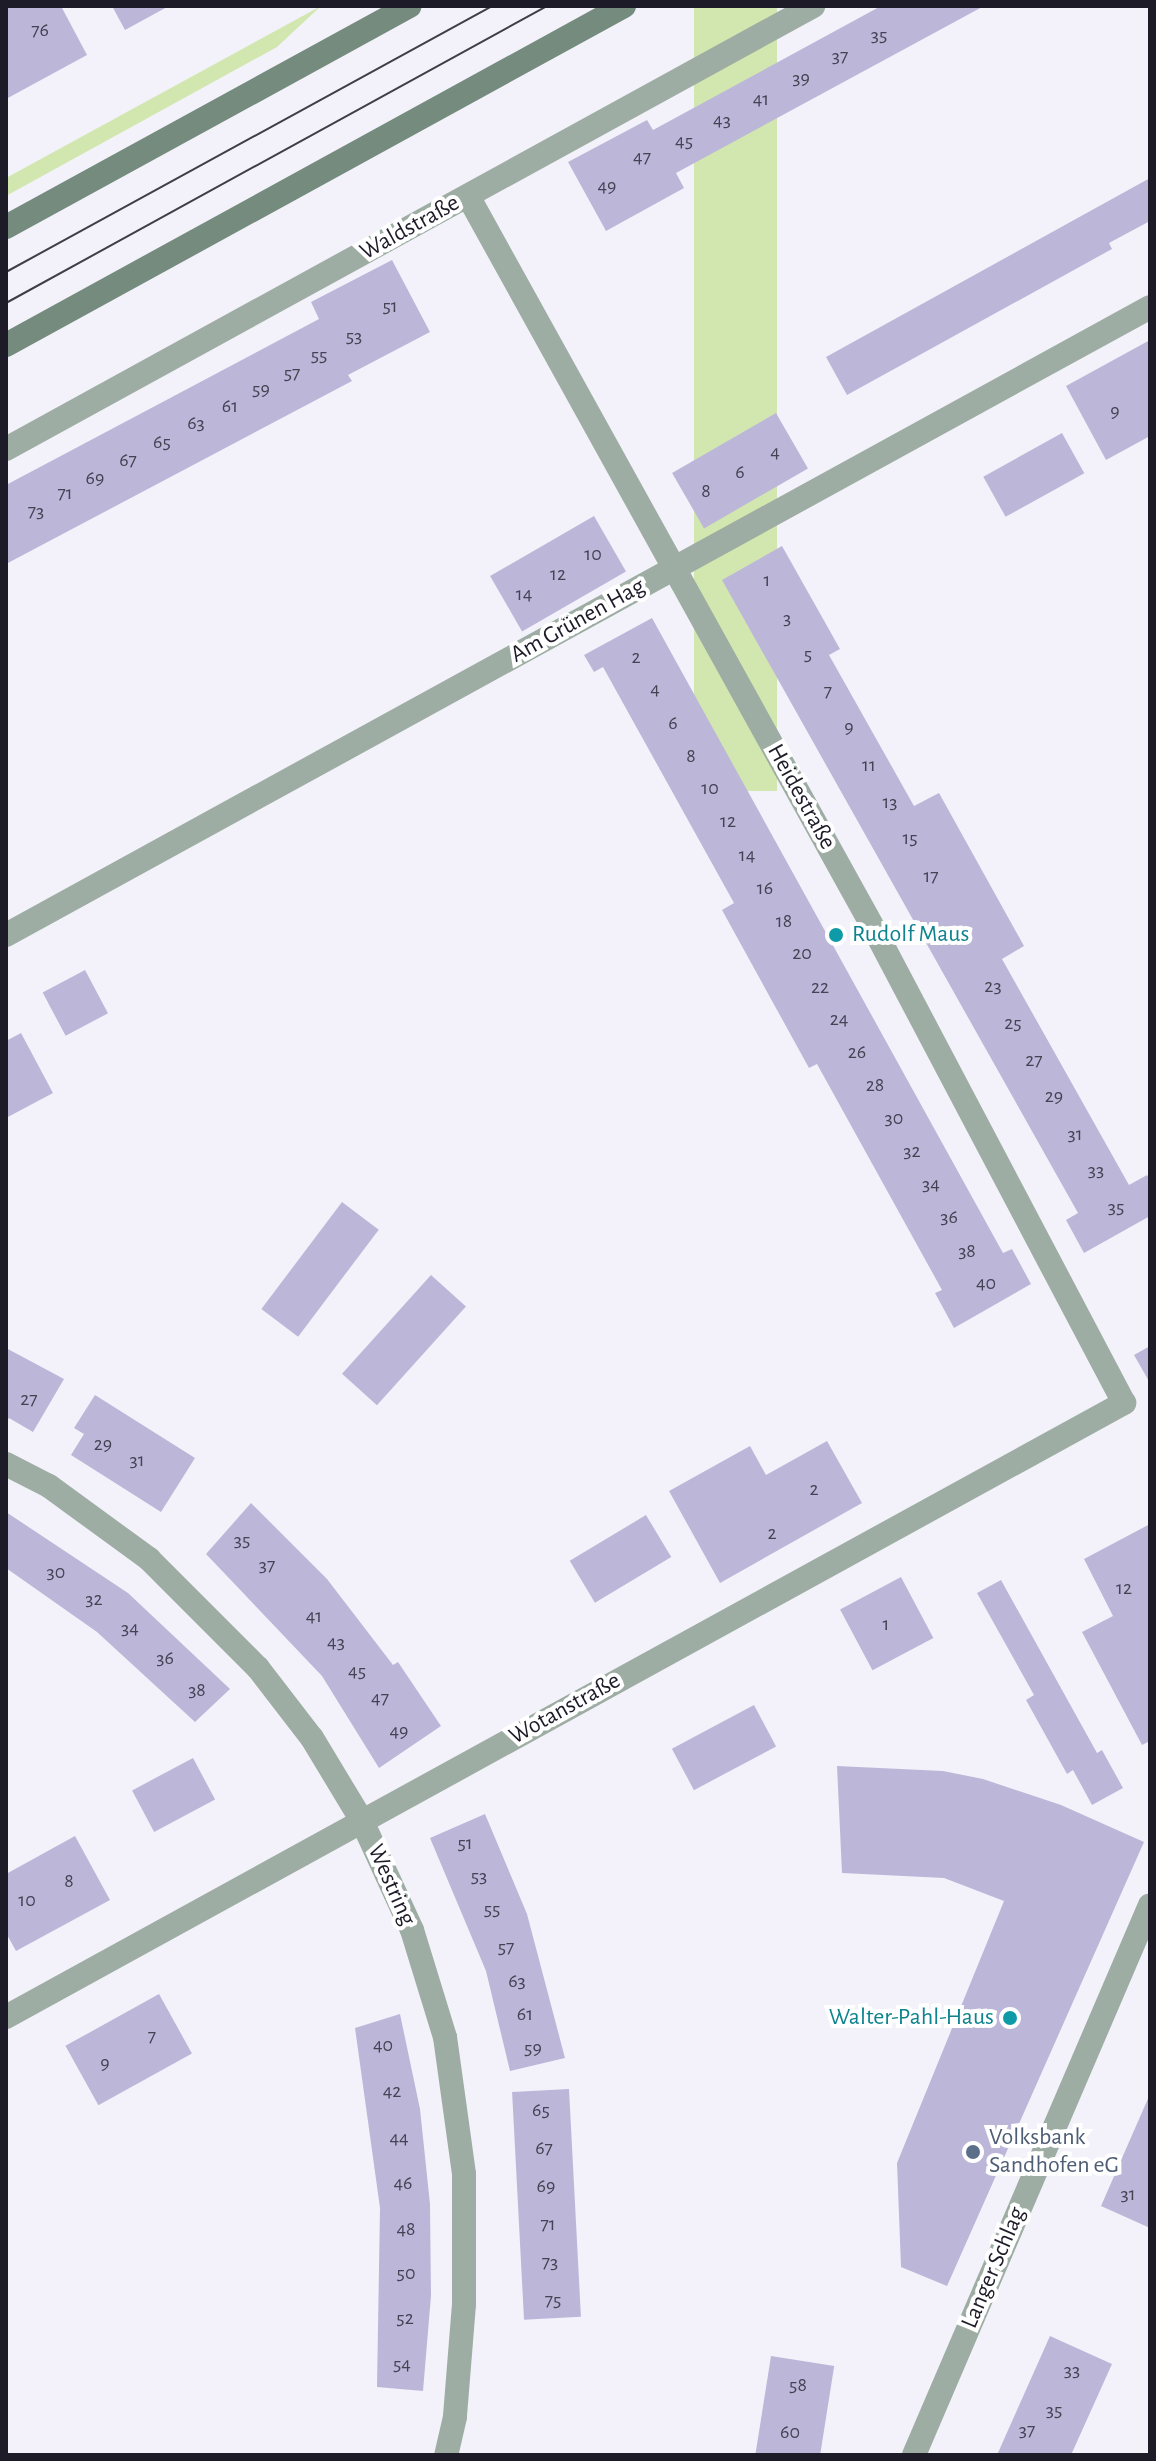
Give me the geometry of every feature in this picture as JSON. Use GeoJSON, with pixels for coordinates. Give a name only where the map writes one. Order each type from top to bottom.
{"type":"FeatureCollection","features":[{"type":"Feature","properties":{"kind":"main road"},"geometry":{"type":"LineString","coordinates":[[6,227],[409,6]]}},
{"type":"Feature","properties":{"kind":"main road"},"geometry":{"type":"LineString","coordinates":[[6,345],[624,6]]}},
{"type":"Feature","properties":{"kind":"street","name":"Waldstraße"},"geometry":{"type":"LineString","coordinates":[[6,449],[813,6]]}},
{"type":"Feature","properties":{"kind":"street","name":"Heidestraße"},"geometry":{"type":"LineString","coordinates":[[468,196],[874,929],[1124,1403]]}},
{"type":"Feature","properties":{"kind":"street","name":"Am Grünen Hag"},"geometry":{"type":"LineString","coordinates":[[6,935],[1150,307]]}},
{"type":"Feature","properties":{"kind":"street","name":"Wotanstraße"},"geometry":{"type":"LineString","coordinates":[[6,2017],[1124,1403]]}},
{"type":"Feature","properties":{"kind":"street","name":"Westring"},"geometry":{"type":"LineString","coordinates":[[6,1464],[49,1486],[149,1559],[204,1609],[312,1738],[362,1821],[412,1930],[445,2037],[464,2174],[464,2304],[455,2417],[446,2455]]}},
{"type":"Feature","properties":{"kind":"street","name":"Langer Schlag"},"geometry":{"type":"LineString","coordinates":[[914,2455],[1150,1905]]}},
{"type":"Feature","properties":{"kind":"green space"},"geometry":{"type":"Polygon","coordinates":[[[321,6],[277,47],[6,196],[6,178],[321,6]]]}},
{"type":"Feature","properties":{"kind":"green space"},"geometry":{"type":"Polygon","coordinates":[[[694,6],[777,6],[777,791],[694,791],[694,6]]]}},
{"type":"Feature","properties":{"kind":"building"},"geometry":{"type":"Polygon","coordinates":[[[6,6],[61,6],[87,55],[6,99],[6,6]]]}},
{"type":"Feature","properties":{"kind":"building"},"geometry":{"type":"Polygon","coordinates":[[[112,6],[169,6],[125,30],[112,6]]]}},
{"type":"Feature","properties":{"kind":"building"},"geometry":{"type":"Polygon","coordinates":[[[881,6],[984,6],[676,173],[684,188],[606,231],[568,162],[647,120],[653,130],[881,6]]]}},
{"type":"Feature","properties":{"kind":"building"},"geometry":{"type":"Polygon","coordinates":[[[1150,178],[1150,221],[1109,243],[1112,249],[847,395],[826,357],[1150,178]]]}},
{"type":"Feature","properties":{"kind":"building"},"geometry":{"type":"Polygon","coordinates":[[[392,260],[430,332],[348,375],[352,381],[6,564],[6,485],[319,319],[311,302],[392,260]]]}},
{"type":"Feature","properties":{"kind":"building"},"geometry":{"type":"Polygon","coordinates":[[[1150,340],[1150,436],[1106,460],[1066,386],[1150,340]]]}},
{"type":"Feature","properties":{"kind":"building"},"geometry":{"type":"Polygon","coordinates":[[[776,413],[808,468],[704,528],[672,473],[776,413]]]}},
{"type":"Feature","properties":{"kind":"building"},"geometry":{"type":"Polygon","coordinates":[[[1062,433],[1084,473],[1006,517],[983,477],[1062,433]]]}},
{"type":"Feature","properties":{"kind":"building"},"geometry":{"type":"Polygon","coordinates":[[[594,516],[626,571],[522,631],[490,576],[594,516]]]}},
{"type":"Feature","properties":{"kind":"building"},"geometry":{"type":"Polygon","coordinates":[[[782,546],[840,649],[829,655],[914,806],[939,793],[1024,946],[1002,959],[1129,1185],[1147,1175],[1150,1180],[1150,1216],[1084,1253],[1066,1220],[1078,1213],[722,580],[782,546]]]}},
{"type":"Feature","properties":{"kind":"building"},"geometry":{"type":"Polygon","coordinates":[[[652,618],[1003,1253],[1012,1249],[1031,1284],[954,1328],[935,1293],[942,1290],[817,1064],[809,1068],[722,910],[734,903],[603,667],[594,672],[584,655],[652,618]]]}},
{"type":"Feature","properties":{"kind":"building"},"geometry":{"type":"Polygon","coordinates":[[[85,970],[108,1013],[66,1036],[43,993],[85,970]]]}},
{"type":"Feature","properties":{"kind":"building"},"geometry":{"type":"Polygon","coordinates":[[[21,1033],[53,1093],[6,1118],[6,1041],[21,1033]]]}},
{"type":"Feature","properties":{"kind":"building"},"geometry":{"type":"Polygon","coordinates":[[[342,1202],[379,1230],[298,1337],[261,1309],[342,1202]]]}},
{"type":"Feature","properties":{"kind":"building"},"geometry":{"type":"Polygon","coordinates":[[[431,1275],[466,1306],[377,1405],[342,1374],[431,1275]]]}},
{"type":"Feature","properties":{"kind":"building"},"geometry":{"type":"Polygon","coordinates":[[[1150,1346],[1150,1383],[1134,1355],[1150,1346]]]}},
{"type":"Feature","properties":{"kind":"building"},"geometry":{"type":"Polygon","coordinates":[[[6,1348],[64,1379],[33,1432],[9,1418],[6,1422],[6,1348]]]}},
{"type":"Feature","properties":{"kind":"building"},"geometry":{"type":"Polygon","coordinates":[[[95,1395],[195,1458],[161,1512],[71,1455],[84,1434],[74,1428],[95,1395]]]}},
{"type":"Feature","properties":{"kind":"building"},"geometry":{"type":"Polygon","coordinates":[[[827,1441],[862,1503],[720,1583],[669,1491],[750,1446],[766,1475],[827,1441]]]}},
{"type":"Feature","properties":{"kind":"building"},"geometry":{"type":"Polygon","coordinates":[[[251,1503],[327,1579],[393,1665],[398,1662],[441,1726],[379,1768],[322,1676],[206,1554],[251,1503]]]}},
{"type":"Feature","properties":{"kind":"building"},"geometry":{"type":"Polygon","coordinates":[[[6,1512],[128,1593],[230,1689],[195,1722],[97,1632],[6,1568],[6,1512]]]}},
{"type":"Feature","properties":{"kind":"building"},"geometry":{"type":"Polygon","coordinates":[[[646,1515],[671,1557],[595,1603],[570,1561],[646,1515]]]}},
{"type":"Feature","properties":{"kind":"building"},"geometry":{"type":"Polygon","coordinates":[[[1150,1524],[1150,1741],[1142,1745],[1082,1632],[1113,1616],[1084,1559],[1150,1524]]]}},
{"type":"Feature","properties":{"kind":"building"},"geometry":{"type":"Polygon","coordinates":[[[901,1577],[933,1638],[872,1670],[840,1609],[901,1577]]]}},
{"type":"Feature","properties":{"kind":"building"},"geometry":{"type":"Polygon","coordinates":[[[1001,1580],[1097,1753],[1102,1750],[1123,1788],[1092,1805],[1073,1770],[1067,1774],[1026,1700],[1034,1695],[977,1593],[1001,1580]]]}},
{"type":"Feature","properties":{"kind":"building"},"geometry":{"type":"Polygon","coordinates":[[[754,1705],[776,1746],[694,1790],[672,1749],[754,1705]]]}},
{"type":"Feature","properties":{"kind":"building"},"geometry":{"type":"Polygon","coordinates":[[[193,1758],[215,1799],[154,1832],[132,1790],[193,1758]]]}},
{"type":"Feature","properties":{"kind":"building","name":"Walter-Pahl-Haus"},"geometry":{"type":"Polygon","coordinates":[[[837,1766],[943,1771],[983,1779],[1061,1805],[1144,1842],[947,2286],[901,2267],[897,2163],[1004,1901],[944,1878],[842,1873],[837,1766]]]}},
{"type":"Feature","properties":{"kind":"building"},"geometry":{"type":"Polygon","coordinates":[[[485,1814],[527,1914],[565,2058],[510,2071],[486,1971],[430,1838],[485,1814]]]}},
{"type":"Feature","properties":{"kind":"building"},"geometry":{"type":"Polygon","coordinates":[[[75,1836],[110,1900],[16,1951],[6,1933],[6,1874],[75,1836]]]}},
{"type":"Feature","properties":{"kind":"building"},"geometry":{"type":"Polygon","coordinates":[[[159,1994],[192,2053],[98,2105],[65,2046],[159,1994]]]}},
{"type":"Feature","properties":{"kind":"building"},"geometry":{"type":"Polygon","coordinates":[[[400,2014],[420,2109],[430,2204],[431,2296],[423,2391],[377,2387],[380,2208],[355,2028],[400,2014]]]}},
{"type":"Feature","properties":{"kind":"building"},"geometry":{"type":"Polygon","coordinates":[[[569,2089],[581,2317],[524,2320],[512,2092],[569,2089]]]}},
{"type":"Feature","properties":{"kind":"building"},"geometry":{"type":"Polygon","coordinates":[[[1150,2094],[1150,2228],[1101,2206],[1150,2094]]]}},
{"type":"Feature","properties":{"kind":"building"},"geometry":{"type":"Polygon","coordinates":[[[1050,2336],[1112,2364],[1071,2455],[997,2455],[1050,2336]]]}},
{"type":"Feature","properties":{"kind":"building"},"geometry":{"type":"Polygon","coordinates":[[[771,2356],[834,2366],[820,2455],[755,2455],[771,2356]]]}},
{"type":"Feature","properties":{"kind":"tram line"},"geometry":{"type":"LineString","coordinates":[[6,272],[492,6]]}},
{"type":"Feature","properties":{"kind":"tram line"},"geometry":{"type":"LineString","coordinates":[[6,303],[547,6]]}},
{"type":"Feature","properties":{"kind":"place","name":"Rudolf Maus"},"geometry":{"type":"Point","coordinates":[836,935]}},
{"type":"Feature","properties":{"kind":"place","name":"Walter-Pahl-Haus"},"geometry":{"type":"Point","coordinates":[1010,2018]}},
{"type":"Feature","properties":{"kind":"place","name":"Volksbank Sandhofen eG"},"geometry":{"type":"Point","coordinates":[973,2152]}}]}
